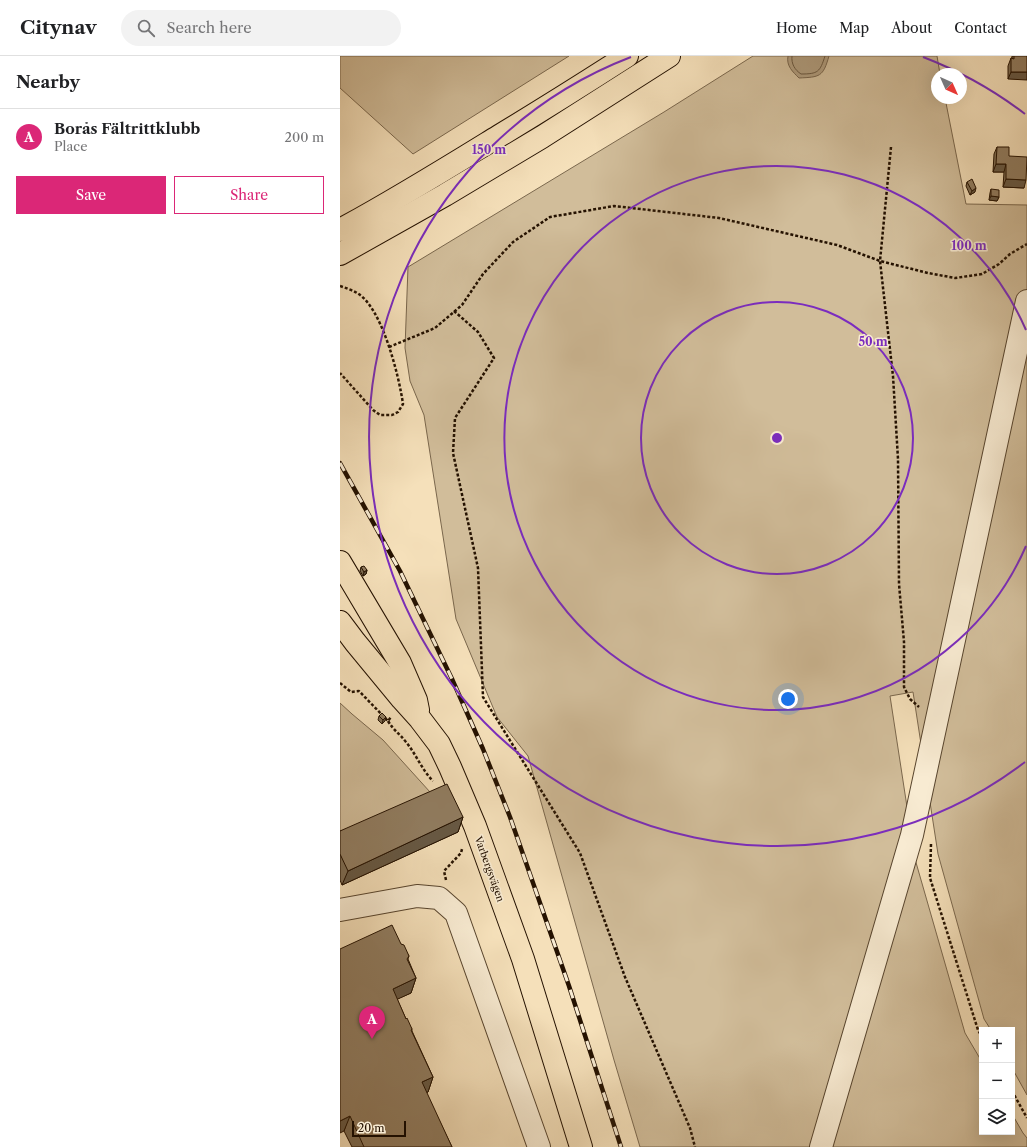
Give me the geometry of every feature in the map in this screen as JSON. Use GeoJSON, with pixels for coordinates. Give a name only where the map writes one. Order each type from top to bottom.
{"type":"FeatureCollection","features":[{"type":"Feature","properties":{"kind":"main road"},"geometry":{"type":"LineString","coordinates":[[340,230],[377,210],[461,160],[628,56]]}},
{"type":"Feature","properties":{"kind":"main road"},"geometry":{"type":"LineString","coordinates":[[340,254],[542,138],[669,56]]}},
{"type":"Feature","properties":{"kind":"main road"},"geometry":{"type":"LineString","coordinates":[[340,562],[400,663],[416,700],[420,719]]}},
{"type":"Feature","properties":{"kind":"main road","name":"Varbergsvägen"},"geometry":{"type":"LineString","coordinates":[[340,622],[439,744],[450,767],[475,826],[522,959],[581,1147]]}},
{"type":"Feature","properties":{"kind":"street"},"geometry":{"type":"LineString","coordinates":[[821,1147],[912,835],[1027,302]]}},
{"type":"Feature","properties":{"kind":"street"},"geometry":{"type":"LineString","coordinates":[[340,910],[417,896],[440,898],[456,913],[539,1147]]}},
{"type":"Feature","properties":{"kind":"path"},"geometry":{"type":"LineString","coordinates":[[891,147],[880,261],[894,376],[898,459],[899,584],[904,642],[904,687],[910,699],[920,708],[938,714]]}},
{"type":"Feature","properties":{"kind":"path"},"geometry":{"type":"LineString","coordinates":[[388,347],[435,328],[462,305],[483,274],[513,242],[550,217],[614,206],[719,218],[837,245],[880,261],[955,278],[982,274],[1027,244]]}},
{"type":"Feature","properties":{"kind":"path"},"geometry":{"type":"LineString","coordinates":[[340,286],[358,293],[372,307],[378,318],[400,386],[404,404],[398,412],[392,415],[380,415],[373,410],[340,373]]}},
{"type":"Feature","properties":{"kind":"path"},"geometry":{"type":"LineString","coordinates":[[454,312],[478,332],[494,358],[455,418],[454,453],[478,568],[483,696],[580,853],[625,977],[690,1128],[695,1147]]}},
{"type":"Feature","properties":{"kind":"path"},"geometry":{"type":"LineString","coordinates":[[340,683],[351,692],[359,691],[388,721],[392,729],[406,741],[428,776],[434,782]]}},
{"type":"Feature","properties":{"kind":"path"},"geometry":{"type":"LineString","coordinates":[[388,721],[391,717]]}},
{"type":"Feature","properties":{"kind":"path"},"geometry":{"type":"LineString","coordinates":[[450,908],[444,871],[461,853],[463,839],[475,826]]}},
{"type":"Feature","properties":{"kind":"path"},"geometry":{"type":"LineString","coordinates":[[912,835],[931,845],[930,878],[979,1032]]}},
{"type":"Feature","properties":{"kind":"path"},"geometry":{"type":"LineString","coordinates":[[1015,1096],[1027,1118]]}},
{"type":"Feature","properties":{"kind":"shaded area"},"geometry":{"type":"Polygon","coordinates":[[[340,56],[569,56],[413,154],[340,88],[340,56]]]}},
{"type":"Feature","properties":{"kind":"shaded area"},"geometry":{"type":"Polygon","coordinates":[[[753,56],[937,56],[939,68],[931,68],[931,104],[946,104],[966,204],[1027,205],[1027,1095],[1015,1073],[1015,1027],[989,1027],[984,1019],[938,854],[913,692],[890,696],[915,859],[965,1033],[979,1057],[979,1135],[1015,1135],[1015,1119],[1027,1138],[1027,1147],[640,1147],[528,756],[497,717],[456,619],[424,415],[410,381],[405,348],[408,267],[664,112],[753,56]]]}},
{"type":"Feature","properties":{"kind":"shaded area"},"geometry":{"type":"Polygon","coordinates":[[[340,703],[383,740],[430,792],[340,840],[340,703]]]}},
{"type":"Feature","properties":{"kind":"water"},"geometry":{"type":"Polygon","coordinates":[[[788,56],[829,56],[825,68],[820,74],[812,77],[799,78],[789,66],[788,56]]]}},
{"type":"Feature","properties":{"kind":"building"},"geometry":{"type":"Polygon","coordinates":[[[1014,56],[1027,56],[1027,72],[1011,72],[1011,58],[1014,59],[1014,56]]]}},
{"type":"Feature","properties":{"kind":"building"},"geometry":{"type":"Polygon","coordinates":[[[997,147],[1009,147],[1009,156],[1027,157],[1026,180],[1006,179],[1006,164],[996,164],[997,147]]]}},
{"type":"Feature","properties":{"kind":"building"},"geometry":{"type":"Polygon","coordinates":[[[972,179],[976,188],[972,191],[967,182],[972,179]]]}},
{"type":"Feature","properties":{"kind":"building"},"geometry":{"type":"Polygon","coordinates":[[[991,189],[999,190],[999,197],[991,196],[991,189]]]}},
{"type":"Feature","properties":{"kind":"building"},"geometry":{"type":"Polygon","coordinates":[[[364,566],[367,570],[364,572],[361,567],[364,566]]]}},
{"type":"Feature","properties":{"kind":"building"},"geometry":{"type":"Polygon","coordinates":[[[382,713],[386,717],[383,720],[379,716],[382,713]]]}},
{"type":"Feature","properties":{"kind":"building"},"geometry":{"type":"Polygon","coordinates":[[[447,784],[463,817],[348,871],[340,854],[340,831],[447,784]]]}},
{"type":"Feature","properties":{"kind":"building"},"geometry":{"type":"Polygon","coordinates":[[[392,925],[401,944],[404,945],[409,956],[407,959],[416,978],[393,989],[433,1077],[422,1082],[452,1147],[364,1147],[350,1116],[340,1121],[340,949],[392,925]]]}},
{"type":"Feature","properties":{"kind":"railway"},"geometry":{"type":"LineString","coordinates":[[340,463],[400,571],[452,679],[483,749],[510,817],[569,986],[621,1147]]}},
{"type":"Feature","properties":{"kind":"place","name":"Borås Fältrittklubb"},"geometry":{"type":"Point","coordinates":[372,1039]}}]}
